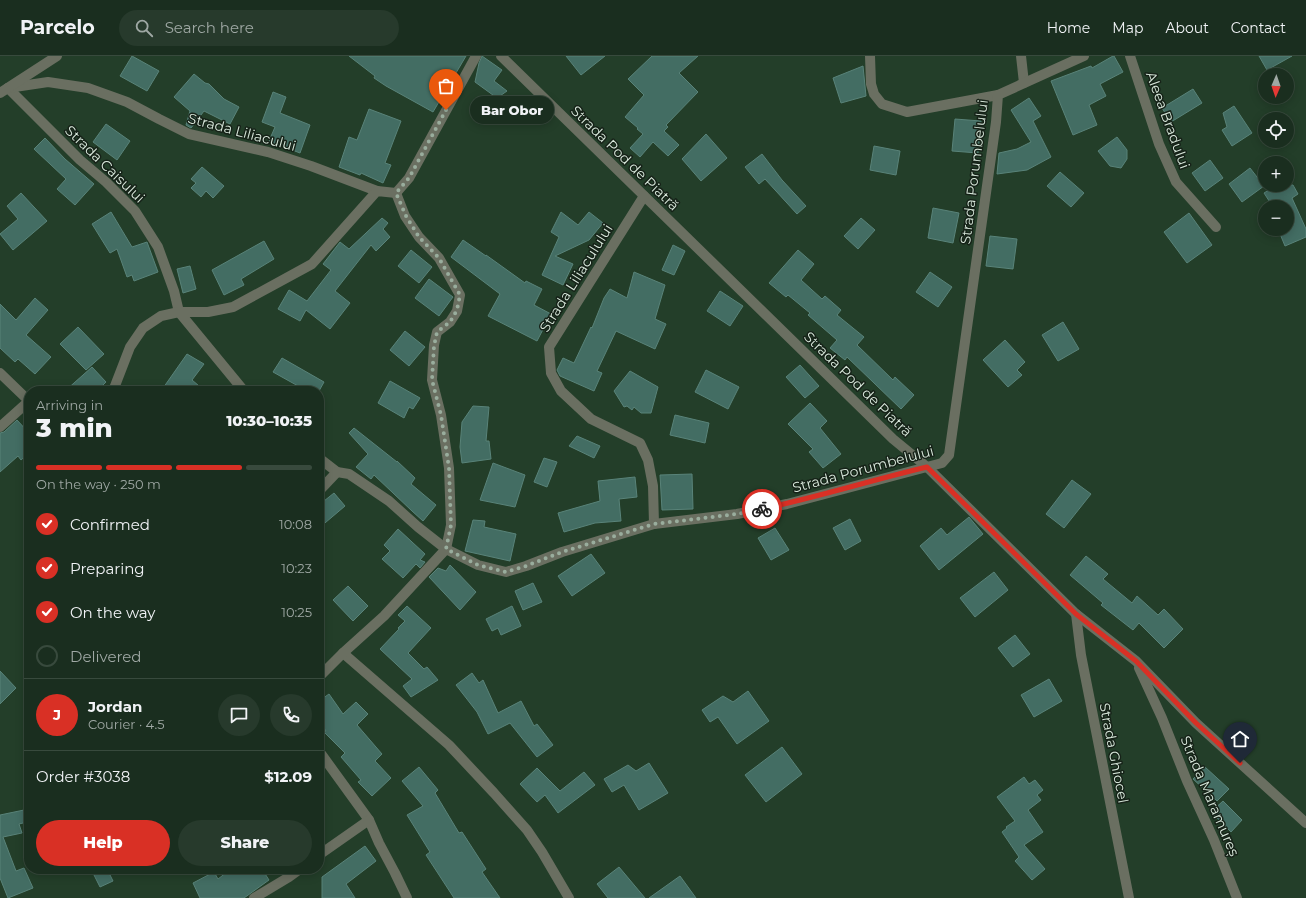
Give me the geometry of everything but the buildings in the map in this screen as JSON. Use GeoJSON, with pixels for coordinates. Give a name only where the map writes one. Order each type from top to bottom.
{"type":"FeatureCollection","features":[{"type":"Feature","properties":{"kind":"street"},"geometry":{"type":"LineString","coordinates":[[4,90],[57,56]]}},
{"type":"Feature","properties":{"kind":"street"},"geometry":{"type":"LineString","coordinates":[[324,672],[384,616],[446,549],[451,525],[449,468],[441,415],[432,380],[434,346],[437,332],[450,322],[457,310],[460,295],[439,258],[419,237],[406,216],[396,193],[409,178],[476,56]]}},
{"type":"Feature","properties":{"kind":"street","name":"Strada Pod de Piatră"},"geometry":{"type":"LineString","coordinates":[[501,56],[893,439],[927,467],[1076,614],[1136,661],[1196,723],[1306,823]]}},
{"type":"Feature","properties":{"kind":"street"},"geometry":{"type":"LineString","coordinates":[[870,56],[871,84],[874,94],[882,104],[907,112],[998,95]]}},
{"type":"Feature","properties":{"kind":"street"},"geometry":{"type":"LineString","coordinates":[[1021,56],[1024,83]]}},
{"type":"Feature","properties":{"kind":"street","name":"Strada Porumbelului"},"geometry":{"type":"LineString","coordinates":[[446,549],[478,565],[506,572],[562,552],[654,524],[737,514],[787,504],[942,463],[949,455],[995,130],[998,95],[1084,56]]}},
{"type":"Feature","properties":{"kind":"street","name":"Aleea Bradului"},"geometry":{"type":"LineString","coordinates":[[1130,56],[1150,113],[1158,144],[1176,182],[1216,227]]}},
{"type":"Feature","properties":{"kind":"street","name":"Strada Liliacului"},"geometry":{"type":"LineString","coordinates":[[4,90],[48,82],[88,88],[127,102],[189,134],[268,152],[311,166],[377,191],[396,193]]}},
{"type":"Feature","properties":{"kind":"street","name":"Strada Caisului"},"geometry":{"type":"LineString","coordinates":[[4,90],[106,182],[136,212],[158,247],[174,291],[179,312],[240,386]]}},
{"type":"Feature","properties":{"kind":"street"},"geometry":{"type":"LineString","coordinates":[[116,386],[130,348],[144,328],[161,316],[179,312],[208,312],[233,307],[312,264],[377,191]]}},
{"type":"Feature","properties":{"kind":"street","name":"Strada Liliaculului"},"geometry":{"type":"LineString","coordinates":[[644,196],[549,347],[551,373],[562,392],[591,419],[640,443],[648,460],[653,486],[654,524]]}},
{"type":"Feature","properties":{"kind":"street"},"geometry":{"type":"LineString","coordinates":[[0,373],[24,396]]}},
{"type":"Feature","properties":{"kind":"street"},"geometry":{"type":"LineString","coordinates":[[0,427],[24,405]]}},
{"type":"Feature","properties":{"kind":"street"},"geometry":{"type":"LineString","coordinates":[[324,462],[337,472],[349,474],[389,501],[418,527],[446,549]]}},
{"type":"Feature","properties":{"kind":"street"},"geometry":{"type":"LineString","coordinates":[[324,486],[337,472]]}},
{"type":"Feature","properties":{"kind":"street","name":"Strada Ghiocel"},"geometry":{"type":"LineString","coordinates":[[1076,614],[1080,655],[1129,898]]}},
{"type":"Feature","properties":{"kind":"street"},"geometry":{"type":"LineString","coordinates":[[343,653],[449,745],[494,793],[527,830],[542,852],[569,898]]}},
{"type":"Feature","properties":{"kind":"street","name":"Strada Maramureș"},"geometry":{"type":"LineString","coordinates":[[1136,661],[1214,840],[1237,898]]}},
{"type":"Feature","properties":{"kind":"street"},"geometry":{"type":"LineString","coordinates":[[324,758],[369,820],[407,898]]}},
{"type":"Feature","properties":{"kind":"street"},"geometry":{"type":"LineString","coordinates":[[324,852],[369,820]]}},
{"type":"Feature","properties":{"kind":"street"},"geometry":{"type":"LineString","coordinates":[[254,898],[293,874]]}},
{"type":"Feature","properties":{"kind":"way so far"},"geometry":{"type":"LineString","coordinates":[[446,110],[409,178],[396,193],[406,216],[419,237],[439,258],[460,295],[457,310],[450,322],[437,332],[434,346],[432,380],[441,415],[449,468],[451,525],[446,549],[478,565],[506,572],[562,552],[654,524],[737,514],[762,509]]}},
{"type":"Feature","properties":{"kind":"place","name":"Bar Obor"},"geometry":{"type":"Point","coordinates":[446,110]}},
{"type":"Feature","properties":{"kind":"route"},"geometry":{"type":"LineString","coordinates":[[762,509],[787,504],[927,467],[1076,614],[1136,661],[1196,723],[1240,763]]}}]}
